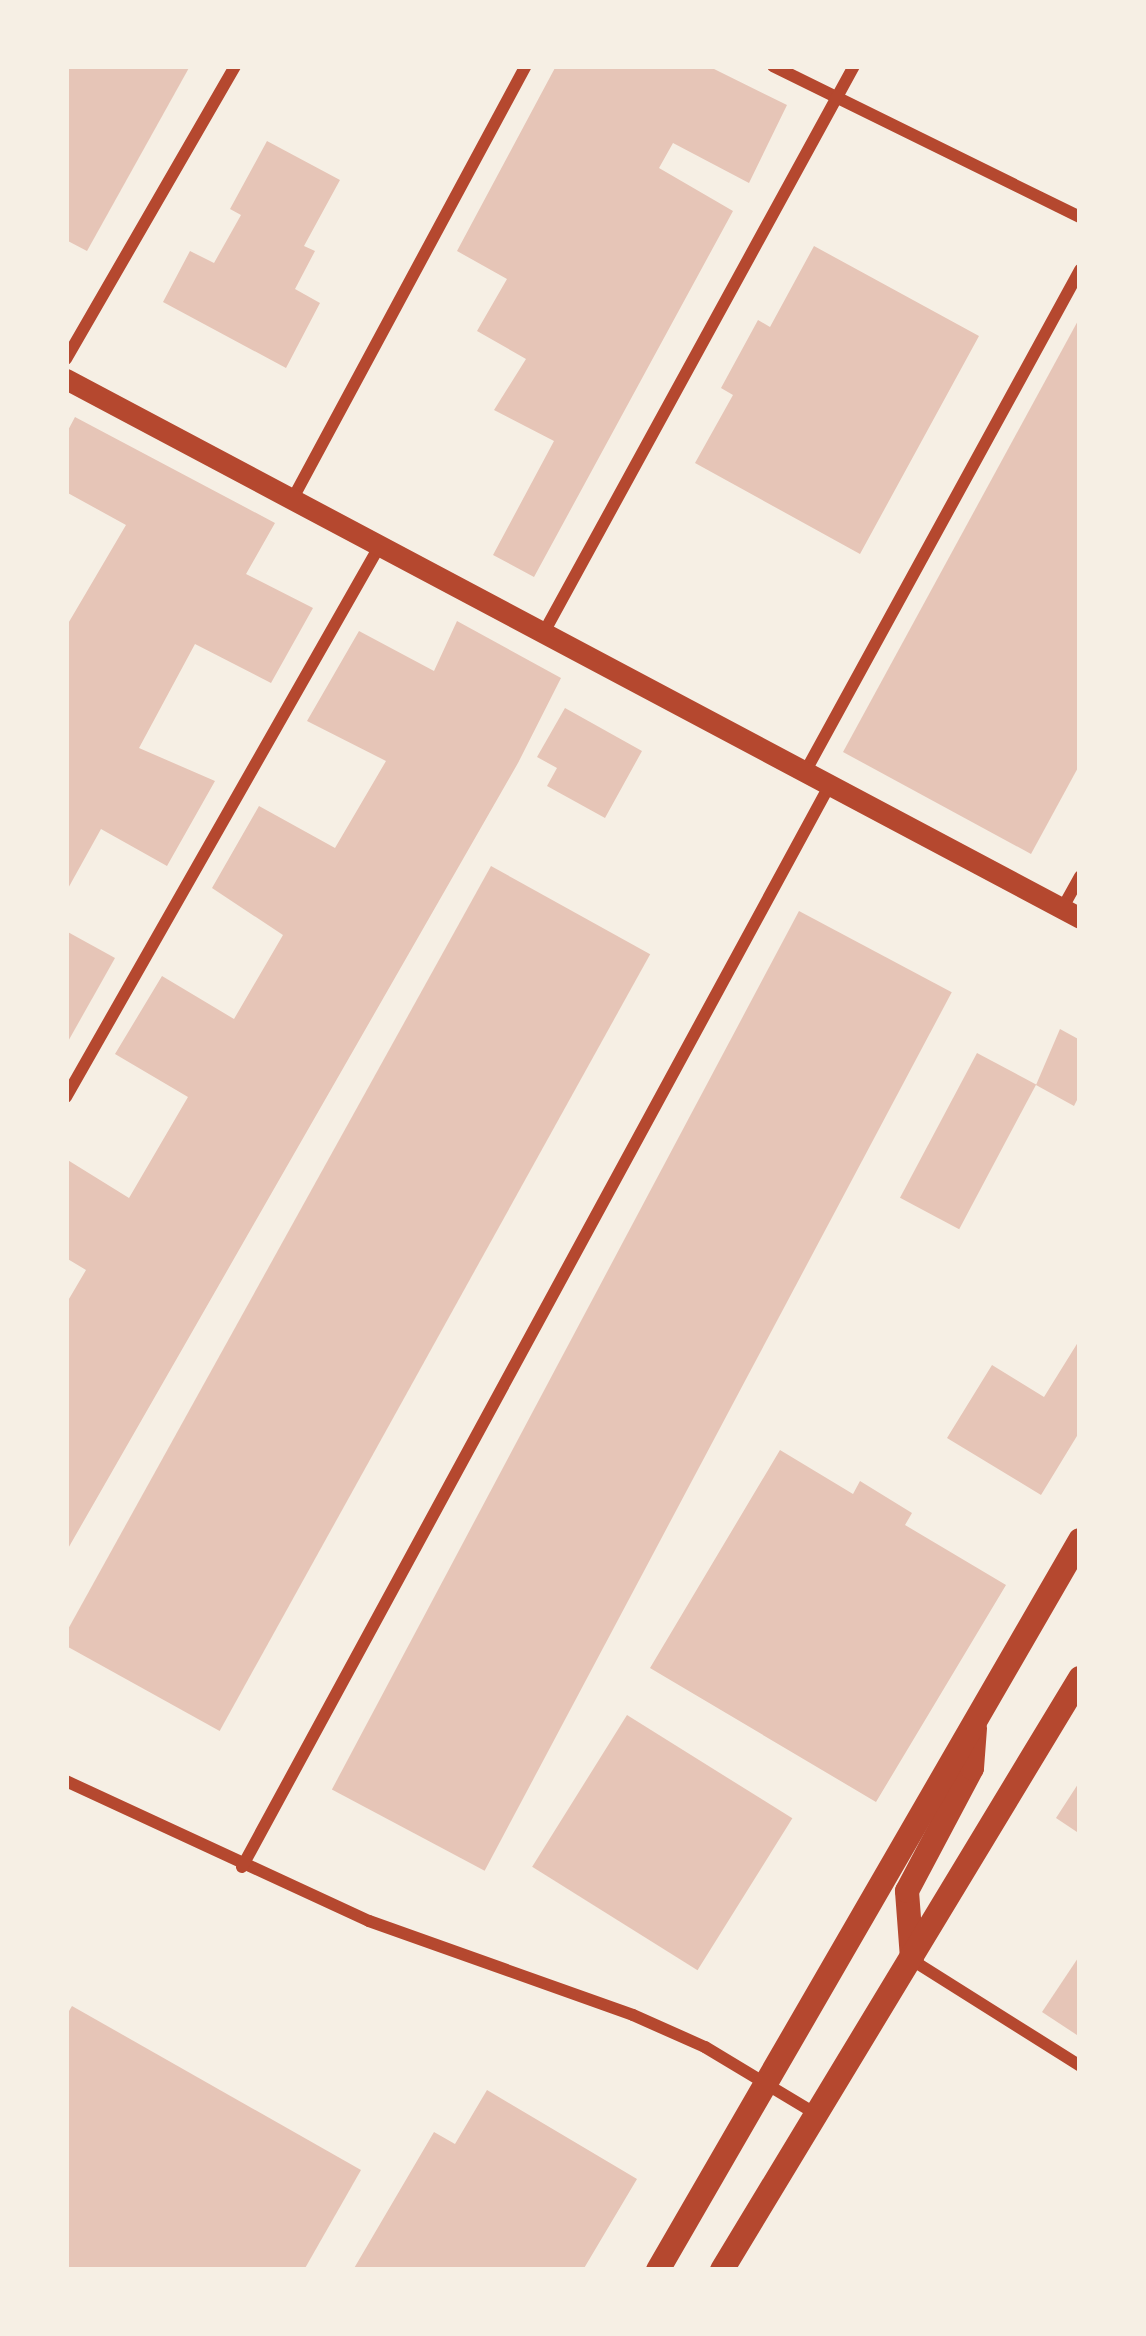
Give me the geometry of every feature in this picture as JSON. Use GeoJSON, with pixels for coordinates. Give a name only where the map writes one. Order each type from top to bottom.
{"type":"FeatureCollection","features":[{"type":"Feature","properties":{"kind":"main road"},"geometry":{"type":"LineString","coordinates":[[658,2270],[1080,1540]]}},
{"type":"Feature","properties":{"kind":"main road"},"geometry":{"type":"LineString","coordinates":[[722,2270],[1080,1678]]}},
{"type":"Feature","properties":{"kind":"main road"},"geometry":{"type":"LineString","coordinates":[[912,1960],[907,1891],[972,1768],[975,1720]]}},
{"type":"Feature","properties":{"kind":"street"},"geometry":{"type":"LineString","coordinates":[[66,359],[235,66]]}},
{"type":"Feature","properties":{"kind":"street"},"geometry":{"type":"LineString","coordinates":[[292,500],[526,66]]}},
{"type":"Feature","properties":{"kind":"street"},"geometry":{"type":"LineString","coordinates":[[773,66],[1080,217]]}},
{"type":"Feature","properties":{"kind":"street"},"geometry":{"type":"LineString","coordinates":[[543,635],[854,66]]}},
{"type":"Feature","properties":{"kind":"street"},"geometry":{"type":"LineString","coordinates":[[803,775],[1080,270]]}},
{"type":"Feature","properties":{"kind":"street"},"geometry":{"type":"LineString","coordinates":[[66,379],[1071,914],[1080,877]]}},
{"type":"Feature","properties":{"kind":"street"},"geometry":{"type":"LineString","coordinates":[[66,1097],[380,547]]}},
{"type":"Feature","properties":{"kind":"street"},"geometry":{"type":"LineString","coordinates":[[242,1867],[828,788]]}},
{"type":"Feature","properties":{"kind":"street"},"geometry":{"type":"LineString","coordinates":[[66,1781],[242,1867],[425,1942],[633,2015],[705,2047],[817,2114]]}},
{"type":"Feature","properties":{"kind":"street"},"geometry":{"type":"LineString","coordinates":[[912,1960],[1080,2066]]}},
{"type":"Feature","properties":{"kind":"building"},"geometry":{"type":"Polygon","coordinates":[[[66,66],[190,66],[87,251],[66,240],[66,66]]]}},
{"type":"Feature","properties":{"kind":"building"},"geometry":{"type":"Polygon","coordinates":[[[556,66],[708,66],[787,105],[749,183],[673,143],[659,168],[733,211],[534,577],[493,555],[554,441],[494,410],[526,359],[477,331],[507,279],[457,251],[556,66]]]}},
{"type":"Feature","properties":{"kind":"building"},"geometry":{"type":"Polygon","coordinates":[[[267,141],[340,180],[304,246],[315,251],[295,289],[320,303],[286,368],[163,302],[190,251],[214,263],[241,215],[230,209],[267,141]]]}},
{"type":"Feature","properties":{"kind":"building"},"geometry":{"type":"Polygon","coordinates":[[[814,246],[979,336],[860,554],[695,463],[733,395],[721,388],[758,320],[770,327],[814,246]]]}},
{"type":"Feature","properties":{"kind":"building"},"geometry":{"type":"Polygon","coordinates":[[[1080,317],[1080,764],[1031,854],[843,752],[1080,317]]]}},
{"type":"Feature","properties":{"kind":"building"},"geometry":{"type":"Polygon","coordinates":[[[75,417],[275,523],[246,574],[313,608],[271,683],[195,644],[139,748],[215,781],[167,866],[101,829],[66,892],[66,627],[126,525],[66,492],[66,434],[75,417]]]}},
{"type":"Feature","properties":{"kind":"building"},"geometry":{"type":"Polygon","coordinates":[[[457,621],[561,678],[518,763],[66,1552],[66,1304],[86,1270],[66,1258],[66,1159],[129,1198],[188,1097],[115,1054],[162,976],[234,1019],[283,935],[212,888],[259,806],[335,848],[386,761],[307,721],[359,631],[434,671],[457,621]]]}},
{"type":"Feature","properties":{"kind":"building"},"geometry":{"type":"Polygon","coordinates":[[[565,708],[642,751],[605,818],[547,786],[557,768],[537,757],[565,708]]]}},
{"type":"Feature","properties":{"kind":"building"},"geometry":{"type":"Polygon","coordinates":[[[491,866],[650,954],[220,1731],[66,1646],[66,1633],[491,866]]]}},
{"type":"Feature","properties":{"kind":"building"},"geometry":{"type":"Polygon","coordinates":[[[799,911],[952,992],[485,1871],[332,1790],[799,911]]]}},
{"type":"Feature","properties":{"kind":"building"},"geometry":{"type":"Polygon","coordinates":[[[66,931],[115,958],[66,1045],[66,931]]]}},
{"type":"Feature","properties":{"kind":"building"},"geometry":{"type":"Polygon","coordinates":[[[1060,1029],[1080,1040],[1080,1094],[1074,1106],[1036,1085],[1060,1029]]]}},
{"type":"Feature","properties":{"kind":"building"},"geometry":{"type":"Polygon","coordinates":[[[977,1053],[1036,1084],[959,1229],[900,1198],[977,1053]]]}},
{"type":"Feature","properties":{"kind":"building"},"geometry":{"type":"Polygon","coordinates":[[[1080,1339],[1080,1431],[1041,1495],[947,1438],[992,1365],[1044,1397],[1080,1339]]]}},
{"type":"Feature","properties":{"kind":"building"},"geometry":{"type":"Polygon","coordinates":[[[780,1450],[853,1494],[860,1481],[912,1513],[905,1525],[1006,1585],[876,1802],[650,1668],[780,1450]]]}},
{"type":"Feature","properties":{"kind":"building"},"geometry":{"type":"Polygon","coordinates":[[[627,1715],[792,1818],[698,1970],[532,1867],[627,1715]]]}},
{"type":"Feature","properties":{"kind":"building"},"geometry":{"type":"Polygon","coordinates":[[[1080,1781],[1080,1834],[1056,1818],[1080,1781]]]}},
{"type":"Feature","properties":{"kind":"building"},"geometry":{"type":"Polygon","coordinates":[[[1080,1955],[1080,2037],[1042,2012],[1080,1955]]]}},
{"type":"Feature","properties":{"kind":"building"},"geometry":{"type":"Polygon","coordinates":[[[72,2006],[361,2170],[304,2270],[66,2270],[66,2016],[72,2006]]]}},
{"type":"Feature","properties":{"kind":"building"},"geometry":{"type":"Polygon","coordinates":[[[487,2090],[637,2179],[583,2270],[353,2270],[434,2132],[455,2144],[487,2090]]]}}]}
